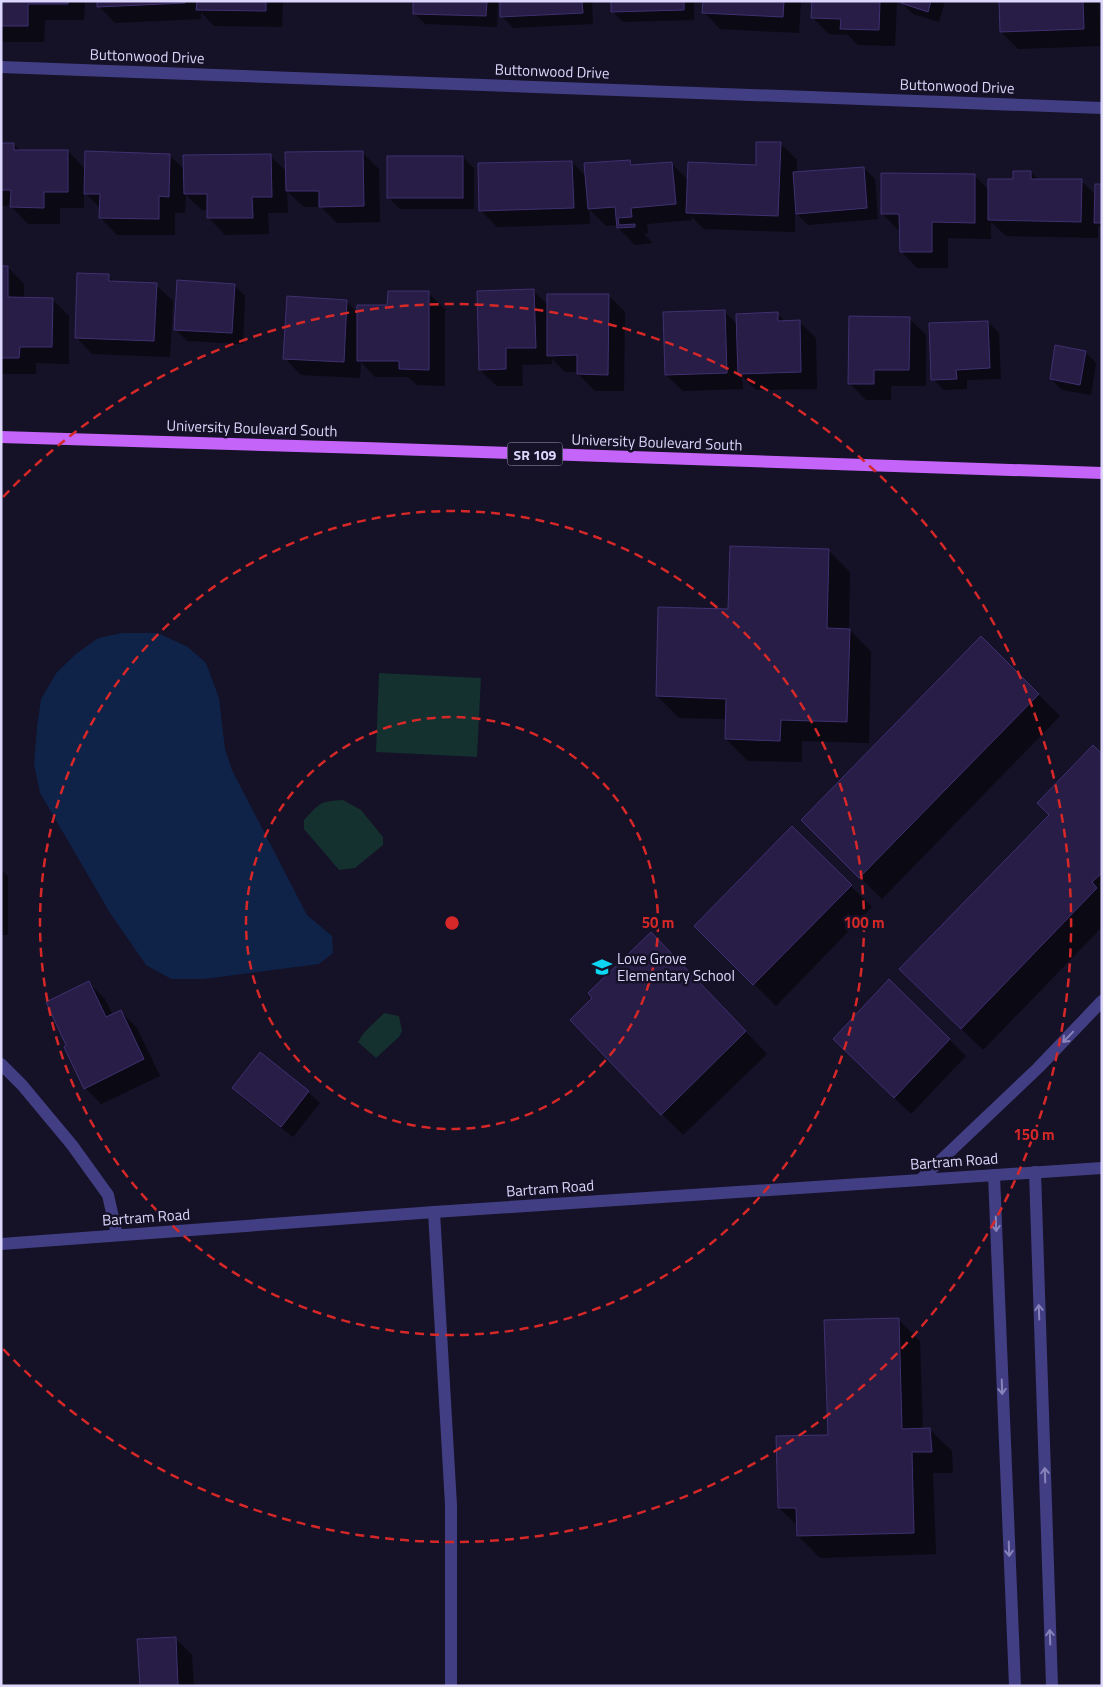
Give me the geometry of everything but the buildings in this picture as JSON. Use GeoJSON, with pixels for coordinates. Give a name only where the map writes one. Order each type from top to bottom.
{"type":"FeatureCollection","features":[{"type":"Feature","properties":{"kind":"main road","name":"University Boulevard South"},"geometry":{"type":"LineString","coordinates":[[1,437],[355,447],[1102,473]]}},
{"type":"Feature","properties":{"kind":"street","name":"Buttonwood Drive"},"geometry":{"type":"LineString","coordinates":[[1,67],[1102,108]]}},
{"type":"Feature","properties":{"kind":"street"},"geometry":{"type":"LineString","coordinates":[[920,1180],[1038,1068],[1102,1002]]}},
{"type":"Feature","properties":{"kind":"street"},"geometry":{"type":"LineString","coordinates":[[1,1064],[22,1085],[72,1145],[108,1195],[117,1235]]}},
{"type":"Feature","properties":{"kind":"street","name":"Bartram Road"},"geometry":{"type":"LineString","coordinates":[[1,1244],[434,1212],[1102,1168]]}},
{"type":"Feature","properties":{"kind":"street"},"geometry":{"type":"LineString","coordinates":[[1035,1172],[1052,1686]]}},
{"type":"Feature","properties":{"kind":"street"},"geometry":{"type":"LineString","coordinates":[[994,1176],[1015,1686]]}},
{"type":"Feature","properties":{"kind":"street"},"geometry":{"type":"LineString","coordinates":[[434,1212],[451,1505],[451,1686]]}},
{"type":"Feature","properties":{"kind":"green space"},"geometry":{"type":"Polygon","coordinates":[[[379,673],[481,678],[477,757],[376,752],[379,673]]]}},
{"type":"Feature","properties":{"kind":"green space"},"geometry":{"type":"Polygon","coordinates":[[[343,800],[361,810],[383,837],[383,845],[355,868],[339,870],[304,829],[304,820],[321,804],[329,801],[343,800]]]}},
{"type":"Feature","properties":{"kind":"green space"},"geometry":{"type":"Polygon","coordinates":[[[384,1013],[399,1016],[402,1031],[399,1037],[376,1058],[358,1042],[366,1030],[384,1013]]]}},
{"type":"Feature","properties":{"kind":"water"},"geometry":{"type":"Polygon","coordinates":[[[122,633],[158,633],[188,647],[206,663],[219,698],[225,749],[232,770],[307,915],[332,936],[333,953],[319,964],[204,979],[171,979],[146,965],[110,913],[40,793],[34,764],[41,699],[57,672],[76,654],[98,638],[122,633]]]}},
{"type":"Feature","properties":{"kind":"place","name":"Love Grove Elementary School"},"geometry":{"type":"Point","coordinates":[602,967]}}]}
